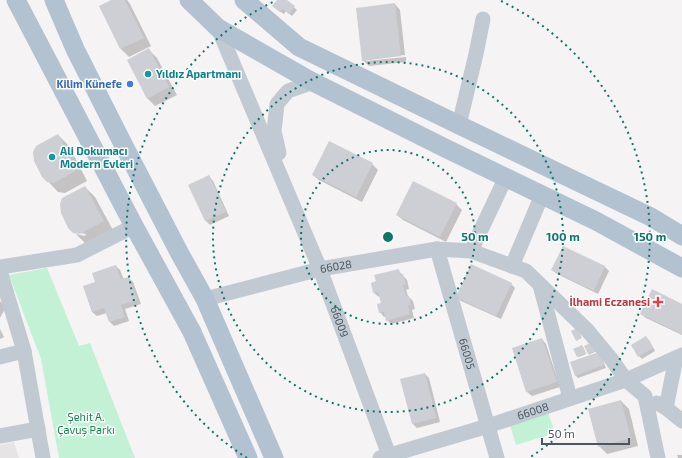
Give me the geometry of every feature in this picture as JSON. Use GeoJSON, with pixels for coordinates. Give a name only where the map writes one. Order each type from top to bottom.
{"type":"FeatureCollection","features":[{"type":"Feature","properties":{"kind":"main road"},"geometry":{"type":"LineString","coordinates":[[16,0],[134,226],[192,332],[248,458]]}},
{"type":"Feature","properties":{"kind":"main road"},"geometry":{"type":"LineString","coordinates":[[54,0],[74,49],[180,254],[205,299],[274,458]]}},
{"type":"Feature","properties":{"kind":"main road"},"geometry":{"type":"LineString","coordinates":[[189,0],[218,28],[314,82],[447,149],[596,221],[682,268]]}},
{"type":"Feature","properties":{"kind":"main road"},"geometry":{"type":"LineString","coordinates":[[244,0],[299,47],[651,216],[682,236]]}},
{"type":"Feature","properties":{"kind":"street"},"geometry":{"type":"LineString","coordinates":[[459,125],[483,19]]}},
{"type":"Feature","properties":{"kind":"street","name":"66009"},"geometry":{"type":"LineString","coordinates":[[218,28],[320,269],[384,457]]}},
{"type":"Feature","properties":{"kind":"street","name":"66009"},"geometry":{"type":"LineString","coordinates":[[287,189],[274,131],[277,104],[288,91],[314,82]]}},
{"type":"Feature","properties":{"kind":"street"},"geometry":{"type":"LineString","coordinates":[[470,251],[506,178]]}},
{"type":"Feature","properties":{"kind":"street"},"geometry":{"type":"LineString","coordinates":[[512,266],[542,195]]}},
{"type":"Feature","properties":{"kind":"street"},"geometry":{"type":"LineString","coordinates":[[0,267],[77,255],[134,226]]}},
{"type":"Feature","properties":{"kind":"street","name":"66028"},"geometry":{"type":"LineString","coordinates":[[205,299],[320,269],[437,249],[470,251],[526,272],[588,331],[626,380],[645,396],[666,408],[682,421]]}},
{"type":"Feature","properties":{"kind":"street","name":"66005"},"geometry":{"type":"LineString","coordinates":[[437,249],[497,458]]}},
{"type":"Feature","properties":{"kind":"street"},"geometry":{"type":"LineString","coordinates":[[0,271],[24,351],[43,458]]}},
{"type":"Feature","properties":{"kind":"street"},"geometry":{"type":"LineString","coordinates":[[540,285],[570,398]]}},
{"type":"Feature","properties":{"kind":"street"},"geometry":{"type":"LineString","coordinates":[[0,357],[24,351]]}},
{"type":"Feature","properties":{"kind":"street"},"geometry":{"type":"LineString","coordinates":[[666,408],[679,356]]}},
{"type":"Feature","properties":{"kind":"street","name":"66008"},"geometry":{"type":"LineString","coordinates":[[384,457],[488,426],[626,380],[679,356]]}},
{"type":"Feature","properties":{"kind":"street"},"geometry":{"type":"LineString","coordinates":[[645,396],[658,458]]}},
{"type":"Feature","properties":{"kind":"street"},"geometry":{"type":"LineString","coordinates":[[0,436],[38,429]]}},
{"type":"Feature","properties":{"kind":"shaded area"},"geometry":{"type":"Polygon","coordinates":[[[14,442],[19,458],[0,458],[0,445],[14,442]]]}},
{"type":"Feature","properties":{"kind":"green space","name":"Şehit A. Çavuş Parkı"},"geometry":{"type":"Polygon","coordinates":[[[47,268],[79,346],[90,343],[135,458],[59,458],[41,359],[9,275],[47,268]]]}},
{"type":"Feature","properties":{"kind":"green space"},"geometry":{"type":"Polygon","coordinates":[[[548,412],[555,433],[516,445],[510,425],[548,412]]]}},
{"type":"Feature","properties":{"kind":"building"},"geometry":{"type":"Polygon","coordinates":[[[111,0],[125,0],[144,38],[120,49],[99,6],[111,0]]]}},
{"type":"Feature","properties":{"kind":"building"},"geometry":{"type":"Polygon","coordinates":[[[277,0],[287,0],[295,6],[289,14],[283,9],[280,12],[272,6],[277,0]]]}},
{"type":"Feature","properties":{"kind":"building"},"geometry":{"type":"Polygon","coordinates":[[[395,3],[401,56],[362,61],[356,8],[395,3]]]}},
{"type":"Feature","properties":{"kind":"building","name":"Yıldız Apartmanı"},"geometry":{"type":"Polygon","coordinates":[[[149,48],[169,87],[147,99],[127,60],[149,48]]]}},
{"type":"Feature","properties":{"kind":"building","name":"Ali Dokumacı Modern Evleri"},"geometry":{"type":"Polygon","coordinates":[[[58,134],[77,170],[54,183],[47,182],[42,177],[34,161],[33,152],[36,146],[58,134]]]}},
{"type":"Feature","properties":{"kind":"building"},"geometry":{"type":"Polygon","coordinates":[[[329,141],[373,163],[356,197],[312,175],[329,141]]]}},
{"type":"Feature","properties":{"kind":"building"},"geometry":{"type":"Polygon","coordinates":[[[209,175],[226,212],[205,221],[188,185],[209,175]]]}},
{"type":"Feature","properties":{"kind":"building"},"geometry":{"type":"Polygon","coordinates":[[[413,181],[457,203],[440,237],[396,215],[413,181]]]}},
{"type":"Feature","properties":{"kind":"building","name":"Ali Dokumacı Modern Evleri"},"geometry":{"type":"Polygon","coordinates":[[[85,186],[104,221],[80,234],[73,233],[68,228],[61,213],[60,204],[62,198],[85,186]]]}},
{"type":"Feature","properties":{"kind":"building"},"geometry":{"type":"Polygon","coordinates":[[[563,246],[605,266],[594,291],[551,270],[563,246]]]}},
{"type":"Feature","properties":{"kind":"building"},"geometry":{"type":"Polygon","coordinates":[[[471,264],[512,283],[496,316],[456,297],[471,264]]]}},
{"type":"Feature","properties":{"kind":"building"},"geometry":{"type":"Polygon","coordinates":[[[116,265],[121,279],[129,277],[137,300],[121,305],[125,317],[109,322],[104,308],[92,312],[83,286],[95,282],[92,273],[116,265]]]}},
{"type":"Feature","properties":{"kind":"building"},"geometry":{"type":"Polygon","coordinates":[[[399,269],[400,275],[403,274],[406,285],[403,285],[406,296],[409,296],[411,305],[408,305],[410,314],[386,321],[384,312],[379,313],[377,304],[381,303],[378,292],[373,293],[371,283],[376,281],[374,275],[399,269]]]}},
{"type":"Feature","properties":{"kind":"building"},"geometry":{"type":"Polygon","coordinates":[[[652,289],[682,304],[682,334],[640,314],[652,289]]]}},
{"type":"Feature","properties":{"kind":"building"},"geometry":{"type":"Polygon","coordinates":[[[577,328],[582,338],[576,341],[571,331],[577,328]]]}},
{"type":"Feature","properties":{"kind":"building"},"geometry":{"type":"Polygon","coordinates":[[[646,336],[653,348],[638,357],[631,345],[646,336]]]}},
{"type":"Feature","properties":{"kind":"building"},"geometry":{"type":"Polygon","coordinates":[[[542,338],[557,382],[526,392],[512,348],[542,338]]]}},
{"type":"Feature","properties":{"kind":"building"},"geometry":{"type":"Polygon","coordinates":[[[593,342],[597,350],[588,354],[584,346],[593,342]]]}},
{"type":"Feature","properties":{"kind":"building"},"geometry":{"type":"Polygon","coordinates":[[[582,345],[586,353],[577,357],[573,349],[582,345]]]}},
{"type":"Feature","properties":{"kind":"building"},"geometry":{"type":"Polygon","coordinates":[[[599,352],[604,365],[575,376],[570,362],[599,352]]]}},
{"type":"Feature","properties":{"kind":"building"},"geometry":{"type":"Polygon","coordinates":[[[425,373],[436,418],[412,424],[400,379],[425,373]]]}},
{"type":"Feature","properties":{"kind":"building"},"geometry":{"type":"Polygon","coordinates":[[[621,400],[631,438],[598,447],[588,409],[621,400]]]}},
{"type":"Feature","properties":{"kind":"place","name":"Yıldız Apartmanı"},"geometry":{"type":"Point","coordinates":[148,74]}},
{"type":"Feature","properties":{"kind":"place","name":"Kilim Künefe"},"geometry":{"type":"Point","coordinates":[130,84]}},
{"type":"Feature","properties":{"kind":"place","name":"Ali Dokumacı Modern Evleri"},"geometry":{"type":"Point","coordinates":[52,157]}},
{"type":"Feature","properties":{"kind":"place","name":"İlhami Eczanesi"},"geometry":{"type":"Point","coordinates":[658,302]}}]}
